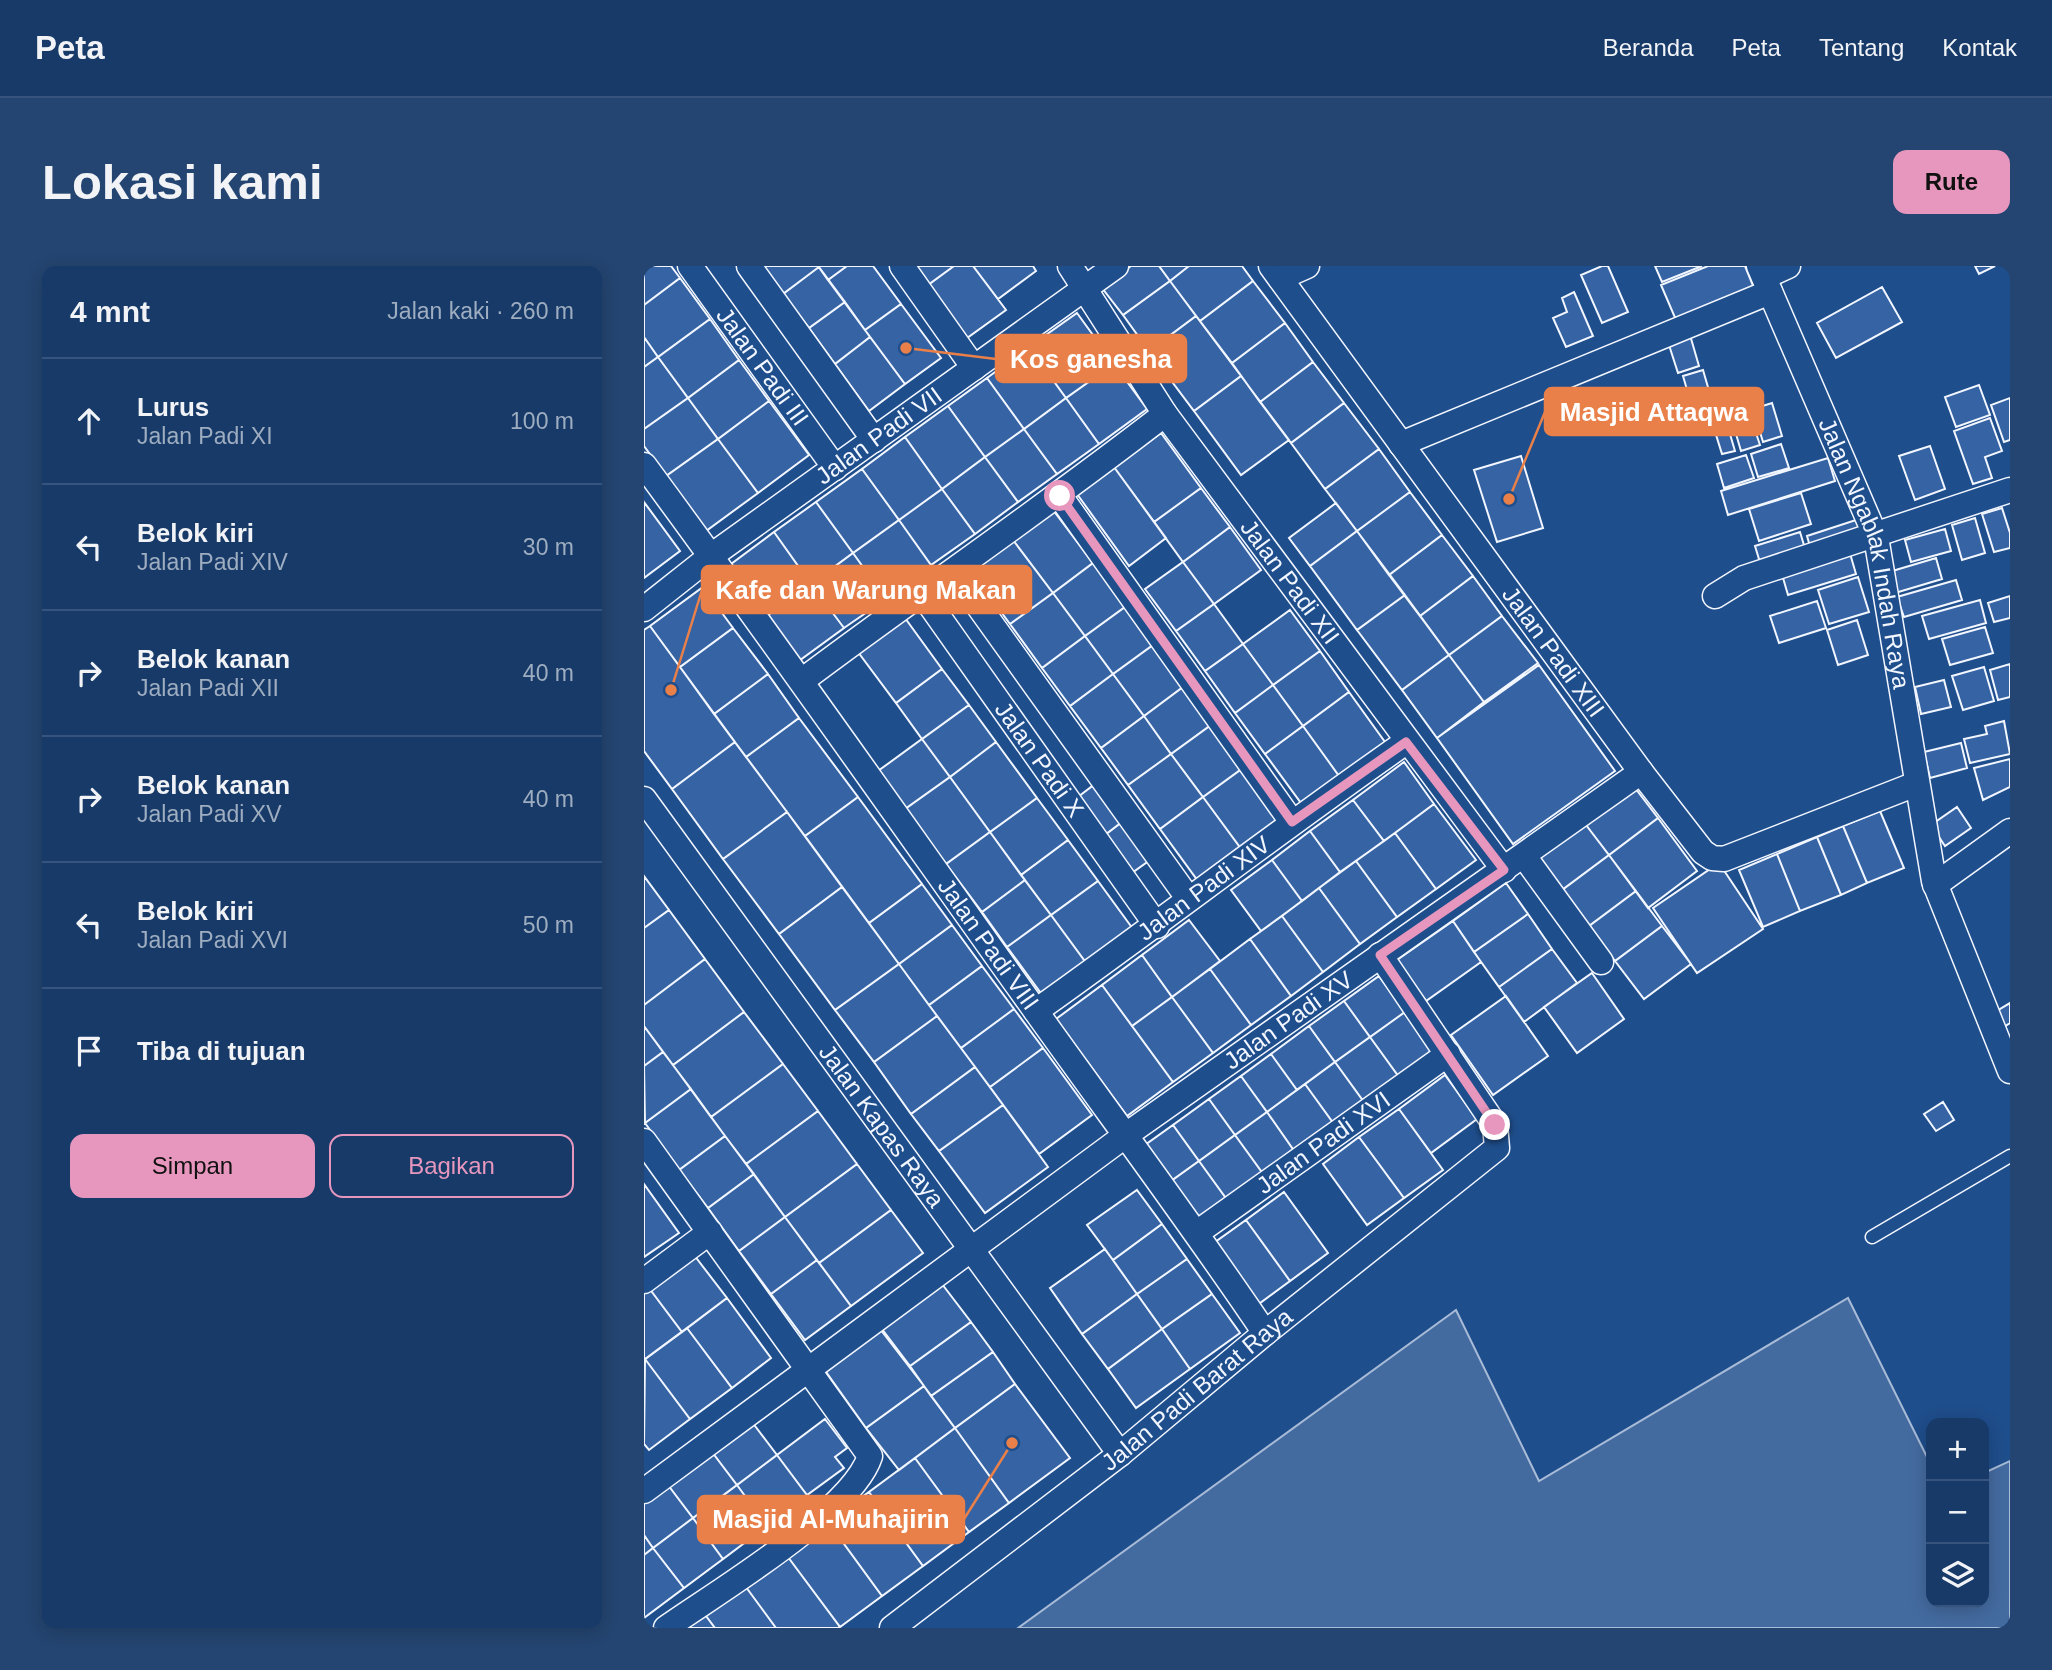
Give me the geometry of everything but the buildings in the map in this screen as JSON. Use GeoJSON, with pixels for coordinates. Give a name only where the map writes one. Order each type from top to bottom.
{"type":"FeatureCollection","features":[{"type":"Feature","properties":{"kind":"street","name":"Jalan Padi III"},"geometry":{"type":"LineString","coordinates":[[690,266],[835,468]]}},
{"type":"Feature","properties":{"kind":"street","name":"Jalan Padi III"},"geometry":{"type":"LineString","coordinates":[[749,266],[874,440]]}},
{"type":"Feature","properties":{"kind":"street"},"geometry":{"type":"LineString","coordinates":[[902,266],[974,368]]}},
{"type":"Feature","properties":{"kind":"street","name":"Jalan Padi XII"},"geometry":{"type":"LineString","coordinates":[[1070,266],[1165,414],[1406,742],[1504,870]]}},
{"type":"Feature","properties":{"kind":"street","name":"Jalan Padi VII"},"geometry":{"type":"LineString","coordinates":[[644,609],[711,556],[1116,266]]}},
{"type":"Feature","properties":{"kind":"street"},"geometry":{"type":"LineString","coordinates":[[1276,272],[1307,266]]}},
{"type":"Feature","properties":{"kind":"street"},"geometry":{"type":"LineString","coordinates":[[1401,444],[1787,266]]}},
{"type":"Feature","properties":{"kind":"street","name":"Jalan Padi XIII"},"geometry":{"type":"LineString","coordinates":[[1276,272],[1641,772],[1703,852],[1712,858],[1724,859],[1916,784]]}},
{"type":"Feature","properties":{"kind":"street","name":"Jalan Ngablak Indah Raya"},"geometry":{"type":"LineString","coordinates":[[1765,278],[1876,537],[1927,852],[1935,883],[2010,1071]]}},
{"type":"Feature","properties":{"kind":"street"},"geometry":{"type":"LineString","coordinates":[[803,680],[920,592],[954,572],[1060,496],[1165,414]]}},
{"type":"Feature","properties":{"kind":"street","name":"Jalan Padi VIII"},"geometry":{"type":"LineString","coordinates":[[644,466],[803,680],[1036,1012],[1198,1233],[1265,1333]]}},
{"type":"Feature","properties":{"kind":"street"},"geometry":{"type":"LineString","coordinates":[[1715,596],[1744,578],[2009,493]]}},
{"type":"Feature","properties":{"kind":"street"},"geometry":{"type":"LineString","coordinates":[[1060,496],[1292,822]]}},
{"type":"Feature","properties":{"kind":"street","name":"Jalan Padi X"},"geometry":{"type":"LineString","coordinates":[[954,572],[1188,898]]}},
{"type":"Feature","properties":{"kind":"street","name":"Jalan Padi X"},"geometry":{"type":"LineString","coordinates":[[920,592],[1157,926]]}},
{"type":"Feature","properties":{"kind":"street","name":"Jalan Padi XIV"},"geometry":{"type":"LineString","coordinates":[[1036,1012],[1157,926],[1188,898],[1292,822],[1406,742]]}},
{"type":"Feature","properties":{"kind":"street","name":"Jalan Padi XV"},"geometry":{"type":"LineString","coordinates":[[644,1490],[973,1251],[1126,1135],[1641,772]]}},
{"type":"Feature","properties":{"kind":"street","name":"Jalan Kapas Raya"},"geometry":{"type":"LineString","coordinates":[[644,799],[1120,1454]]}},
{"type":"Feature","properties":{"kind":"street"},"geometry":{"type":"LineString","coordinates":[[1935,883],[2010,831]]}},
{"type":"Feature","properties":{"kind":"street"},"geometry":{"type":"LineString","coordinates":[[1524,856],[1601,961]]}},
{"type":"Feature","properties":{"kind":"street"},"geometry":{"type":"LineString","coordinates":[[1380,955],[1448,1054]]}},
{"type":"Feature","properties":{"kind":"street","name":"Jalan Padi Barat Raya"},"geometry":{"type":"LineString","coordinates":[[892,1628],[1120,1454],[1265,1333],[1497,1148],[1495,1125],[1448,1054]]}},
{"type":"Feature","properties":{"kind":"street","name":"Jalan Padi XVI"},"geometry":{"type":"LineString","coordinates":[[1198,1233],[1448,1054]]}},
{"type":"Feature","properties":{"kind":"street"},"geometry":{"type":"LineString","coordinates":[[644,1141],[811,1369],[870,1456],[866,1468],[813,1523],[666,1628]]}},
{"type":"Feature","properties":{"kind":"street"},"geometry":{"type":"LineString","coordinates":[[644,1281],[710,1232]]}},
{"type":"Feature","properties":{"kind":"lane"},"geometry":{"type":"LineString","coordinates":[[1872,1237],[2010,1156]]}},
{"type":"Feature","properties":{"kind":"water"},"geometry":{"type":"Polygon","coordinates":[[[1848,1298],[1926,1455],[1926,1607],[1989,1607],[1989,1471],[2010,1461],[2010,1628],[1018,1628],[1456,1310],[1539,1481],[1848,1298]]]}},
{"type":"Feature","properties":{"kind":"place","name":"Kos ganesha"},"geometry":{"type":"Point","coordinates":[906,348]}},
{"type":"Feature","properties":{"kind":"place","name":"Masjid Attaqwa"},"geometry":{"type":"Point","coordinates":[1509,499]}},
{"type":"Feature","properties":{"kind":"place","name":"Kafe dan Warung Makan"},"geometry":{"type":"Point","coordinates":[671,690]}},
{"type":"Feature","properties":{"kind":"place","name":"Masjid Al-Muhajirin"},"geometry":{"type":"Point","coordinates":[1012,1443]}},
{"type":"Feature","properties":{"kind":"route"},"geometry":{"type":"LineString","coordinates":[[1060,496],[1292,822],[1406,742],[1504,870],[1380,955],[1495,1125]]}}]}
